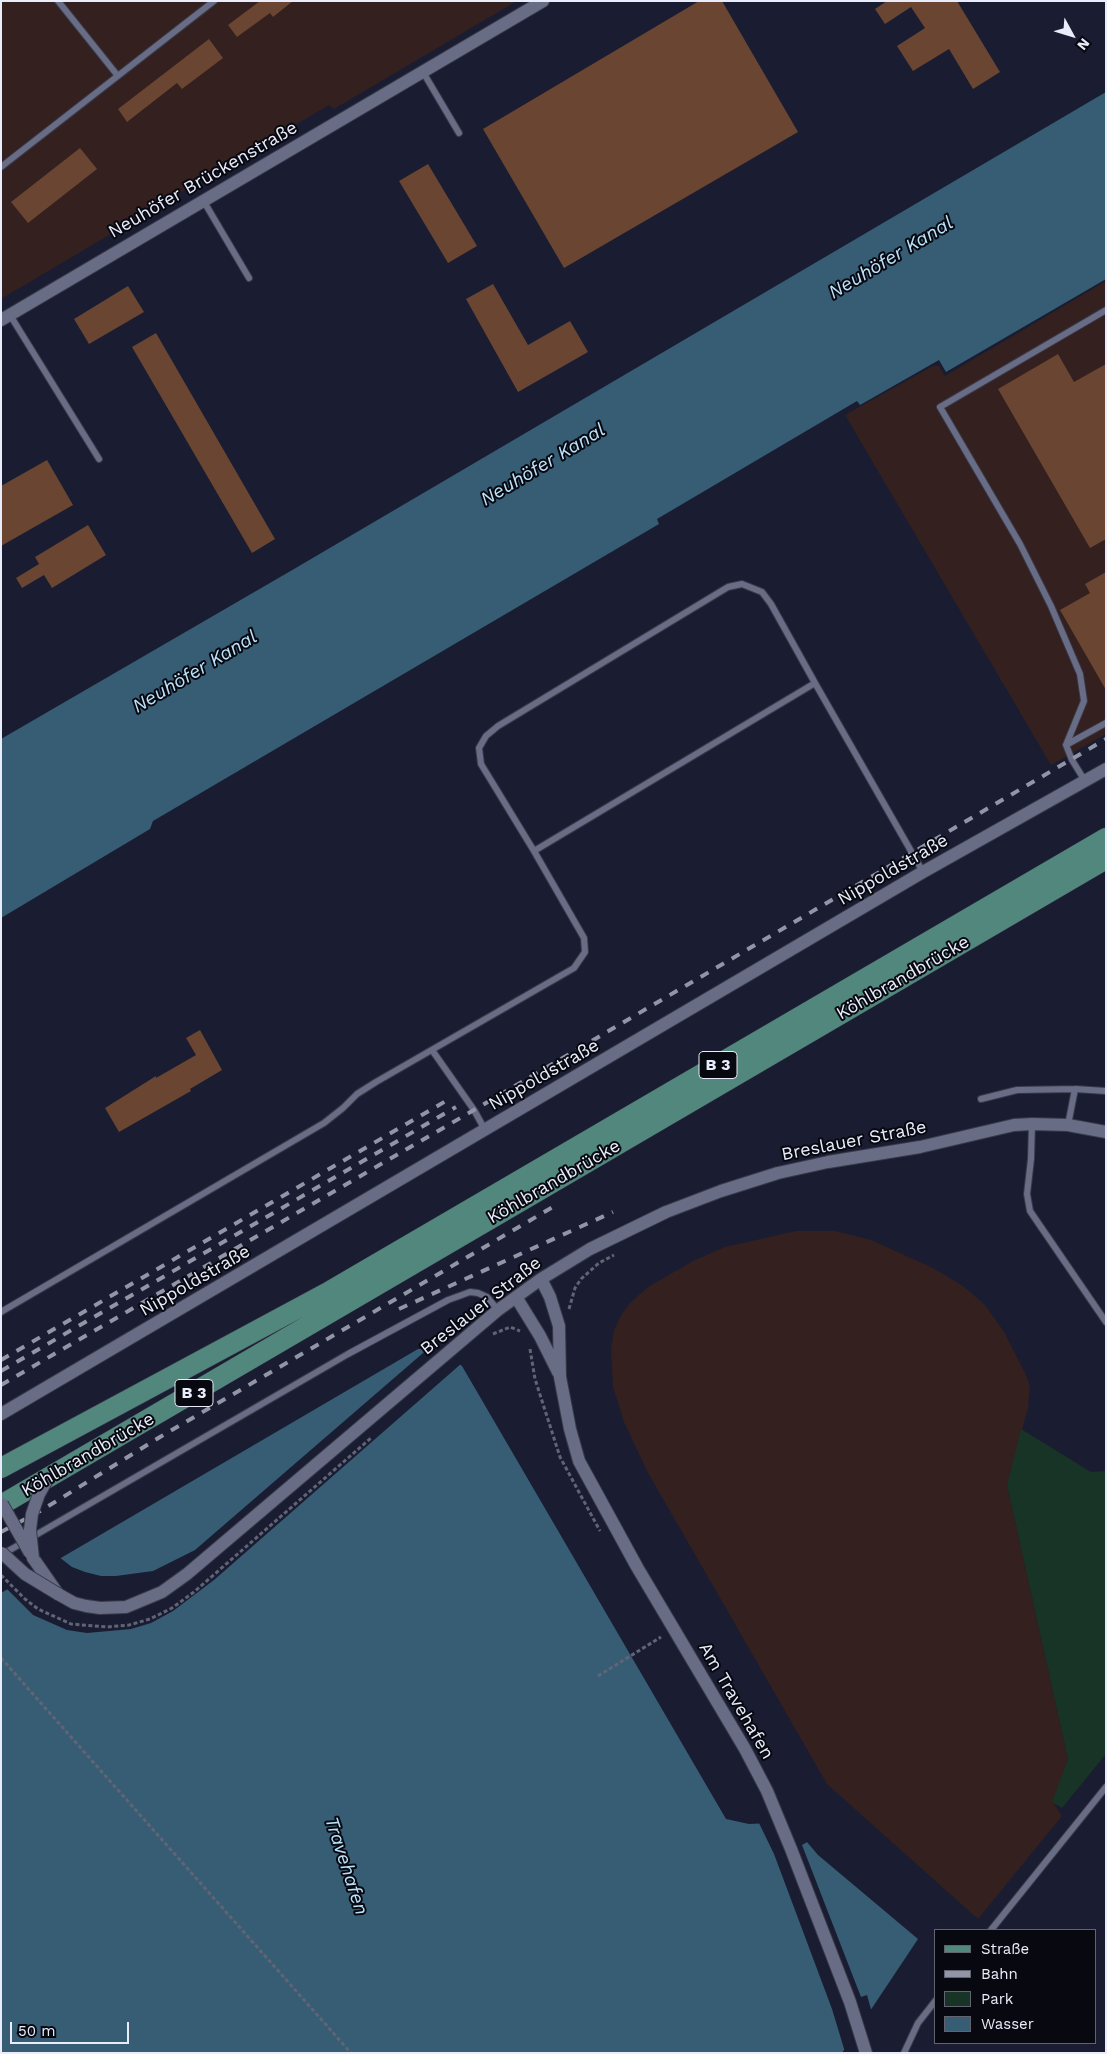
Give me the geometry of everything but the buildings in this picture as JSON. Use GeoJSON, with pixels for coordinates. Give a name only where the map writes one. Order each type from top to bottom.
{"type":"FeatureCollection","features":[{"type":"Feature","properties":{"kind":"main road","name":"Köhlbrandbrücke"},"geometry":{"type":"LineString","coordinates":[[1,1468],[338,1286],[1106,838]]}},
{"type":"Feature","properties":{"kind":"main road","name":"Köhlbrandbrücke"},"geometry":{"type":"LineString","coordinates":[[1,1504],[1106,859]]}},
{"type":"Feature","properties":{"kind":"street","name":"Neuhöfer Brückenstraße"},"geometry":{"type":"LineString","coordinates":[[6,317],[543,1]]}},
{"type":"Feature","properties":{"kind":"street","name":"Nippoldstraße"},"geometry":{"type":"LineString","coordinates":[[1,1414],[924,872],[1106,769]]}},
{"type":"Feature","properties":{"kind":"street","name":"Breslauer Straße"},"geometry":{"type":"LineString","coordinates":[[2,1553],[24,1574],[74,1603],[113,1608],[133,1604],[162,1592],[187,1574],[498,1310],[541,1279],[639,1224],[691,1202],[748,1182],[802,1168],[882,1154],[985,1131],[1032,1124],[1068,1125],[1106,1132]]}},
{"type":"Feature","properties":{"kind":"street","name":"Am Travehafen"},"geometry":{"type":"LineString","coordinates":[[541,1279],[550,1297],[558,1326],[560,1377],[575,1448],[591,1486],[745,1749],[767,1791],[850,2002],[866,2053]]}},
{"type":"Feature","properties":{"kind":"street","name":"Am Travehafen"},"geometry":{"type":"LineString","coordinates":[[516,1297],[540,1336],[560,1377]]}},
{"type":"Feature","properties":{"kind":"street","name":"Breslauer Straße"},"geometry":{"type":"LineString","coordinates":[[33,1558],[30,1530],[32,1514],[39,1494],[48,1478]]}},
{"type":"Feature","properties":{"kind":"street","name":"Breslauer Straße"},"geometry":{"type":"LineString","coordinates":[[1,1504],[33,1558],[58,1594]]}},
{"type":"Feature","properties":{"kind":"lane"},"geometry":{"type":"LineString","coordinates":[[58,1],[118,76]]}},
{"type":"Feature","properties":{"kind":"lane"},"geometry":{"type":"LineString","coordinates":[[1,167],[214,1]]}},
{"type":"Feature","properties":{"kind":"lane"},"geometry":{"type":"LineString","coordinates":[[423,72],[460,133]]}},
{"type":"Feature","properties":{"kind":"lane"},"geometry":{"type":"LineString","coordinates":[[203,200],[249,278]]}},
{"type":"Feature","properties":{"kind":"lane"},"geometry":{"type":"LineString","coordinates":[[1085,781],[1072,760],[1066,745],[1084,700],[1080,674],[1051,606],[1020,544],[940,407],[1106,310]]}},
{"type":"Feature","properties":{"kind":"lane"},"geometry":{"type":"LineString","coordinates":[[6,317],[99,460]]}},
{"type":"Feature","properties":{"kind":"lane"},"geometry":{"type":"LineString","coordinates":[[1,1312],[324,1123],[344,1108],[356,1094],[574,968],[585,952],[584,938],[481,764],[478,748],[486,736],[498,726],[728,587],[742,584],[762,592],[771,604],[924,872]]}},
{"type":"Feature","properties":{"kind":"lane"},"geometry":{"type":"LineString","coordinates":[[534,851],[815,683]]}},
{"type":"Feature","properties":{"kind":"lane"},"geometry":{"type":"LineString","coordinates":[[1066,745],[1106,723]]}},
{"type":"Feature","properties":{"kind":"lane"},"geometry":{"type":"LineString","coordinates":[[432,1050],[474,1110],[485,1130]]}},
{"type":"Feature","properties":{"kind":"lane"},"geometry":{"type":"LineString","coordinates":[[1068,1125],[1075,1088]]}},
{"type":"Feature","properties":{"kind":"lane"},"geometry":{"type":"LineString","coordinates":[[982,1099],[1017,1090],[1075,1088],[1106,1091]]}},
{"type":"Feature","properties":{"kind":"lane"},"geometry":{"type":"LineString","coordinates":[[1032,1124],[1027,1194],[1030,1211],[1106,1322]]}},
{"type":"Feature","properties":{"kind":"lane"},"geometry":{"type":"LineString","coordinates":[[2,1553],[348,1354],[448,1300],[470,1292],[478,1293],[487,1297],[498,1310]]}},
{"type":"Feature","properties":{"kind":"lane"},"geometry":{"type":"LineString","coordinates":[[992,1929],[1106,1787]]}},
{"type":"Feature","properties":{"kind":"lane"},"geometry":{"type":"LineString","coordinates":[[904,2053],[918,2023],[934,2003]]}},
{"type":"Feature","properties":{"kind":"path"},"geometry":{"type":"LineString","coordinates":[[569,1316],[570,1298],[581,1279],[599,1263],[618,1252]]}},
{"type":"Feature","properties":{"kind":"path"},"geometry":{"type":"LineString","coordinates":[[488,1337],[500,1330],[510,1328],[517,1329],[526,1337]]}},
{"type":"Feature","properties":{"kind":"path"},"geometry":{"type":"LineString","coordinates":[[598,1676],[661,1637]]}},
{"type":"Feature","properties":{"kind":"path"},"geometry":{"type":"LineString","coordinates":[[1,1658],[351,2053]]}},
{"type":"Feature","properties":{"kind":"shaded area"},"geometry":{"type":"Polygon","coordinates":[[[1,1],[517,1],[334,109],[329,105],[1,299],[1,1]]]}},
{"type":"Feature","properties":{"kind":"shaded area"},"geometry":{"type":"Polygon","coordinates":[[[1106,281],[1106,734],[1051,765],[845,415],[933,366],[939,366],[945,376],[1106,281]]]}},
{"type":"Feature","properties":{"kind":"shaded area"},"geometry":{"type":"Polygon","coordinates":[[[796,1231],[835,1231],[871,1240],[933,1268],[963,1286],[984,1304],[1003,1330],[1030,1386],[1028,1408],[1007,1485],[1068,1759],[1053,1802],[1062,1816],[978,1919],[827,1784],[647,1471],[624,1422],[613,1387],[611,1349],[614,1330],[621,1315],[630,1303],[648,1287],[693,1261],[725,1247],[796,1231]]]}},
{"type":"Feature","properties":{"kind":"green space"},"geometry":{"type":"Polygon","coordinates":[[[1021,1429],[1091,1472],[1106,1471],[1105,1755],[1062,1808],[1052,1802],[1068,1759],[1007,1485],[1021,1429]]]}},
{"type":"Feature","properties":{"kind":"water","name":"Neuhöfer Kanal"},"geometry":{"type":"Polygon","coordinates":[[[1106,92],[1106,279],[946,372],[939,360],[860,405],[857,401],[657,519],[659,524],[153,821],[150,829],[1,918],[1,739],[1106,92]]]}},
{"type":"Feature","properties":{"kind":"water","name":"Travehafen"},"geometry":{"type":"Polygon","coordinates":[[[418,1349],[440,1349],[462,1366],[726,1819],[749,1824],[790,1822],[818,1855],[918,1939],[842,2053],[1,2053],[1,1593],[418,1349]]]}},
{"type":"Feature","properties":{"kind":"pier"},"geometry":{"type":"Polygon","coordinates":[[[430,1347],[441,1347],[462,1363],[214,1580],[173,1611],[151,1623],[131,1629],[87,1633],[67,1630],[33,1615],[6,1588],[59,1557],[72,1567],[85,1572],[101,1576],[116,1576],[153,1571],[195,1550],[430,1347]]]}},
{"type":"Feature","properties":{"kind":"pier"},"geometry":{"type":"Polygon","coordinates":[[[791,1820],[809,1841],[802,1845],[861,1997],[867,1995],[872,2013],[845,2052],[832,2009],[774,1854],[758,1821],[791,1820]]]}},
{"type":"Feature","properties":{"kind":"railway"},"geometry":{"type":"LineString","coordinates":[[1,1385],[1106,739]]}},
{"type":"Feature","properties":{"kind":"railway"},"geometry":{"type":"LineString","coordinates":[[1,1360],[451,1098]]}},
{"type":"Feature","properties":{"kind":"railway"},"geometry":{"type":"LineString","coordinates":[[1,1371],[456,1107]]}},
{"type":"Feature","properties":{"kind":"railway"},"geometry":{"type":"LineString","coordinates":[[1,1532],[42,1510],[160,1437],[558,1204]]}},
{"type":"Feature","properties":{"kind":"railway"},"geometry":{"type":"LineString","coordinates":[[399,1309],[613,1212]]}}]}
